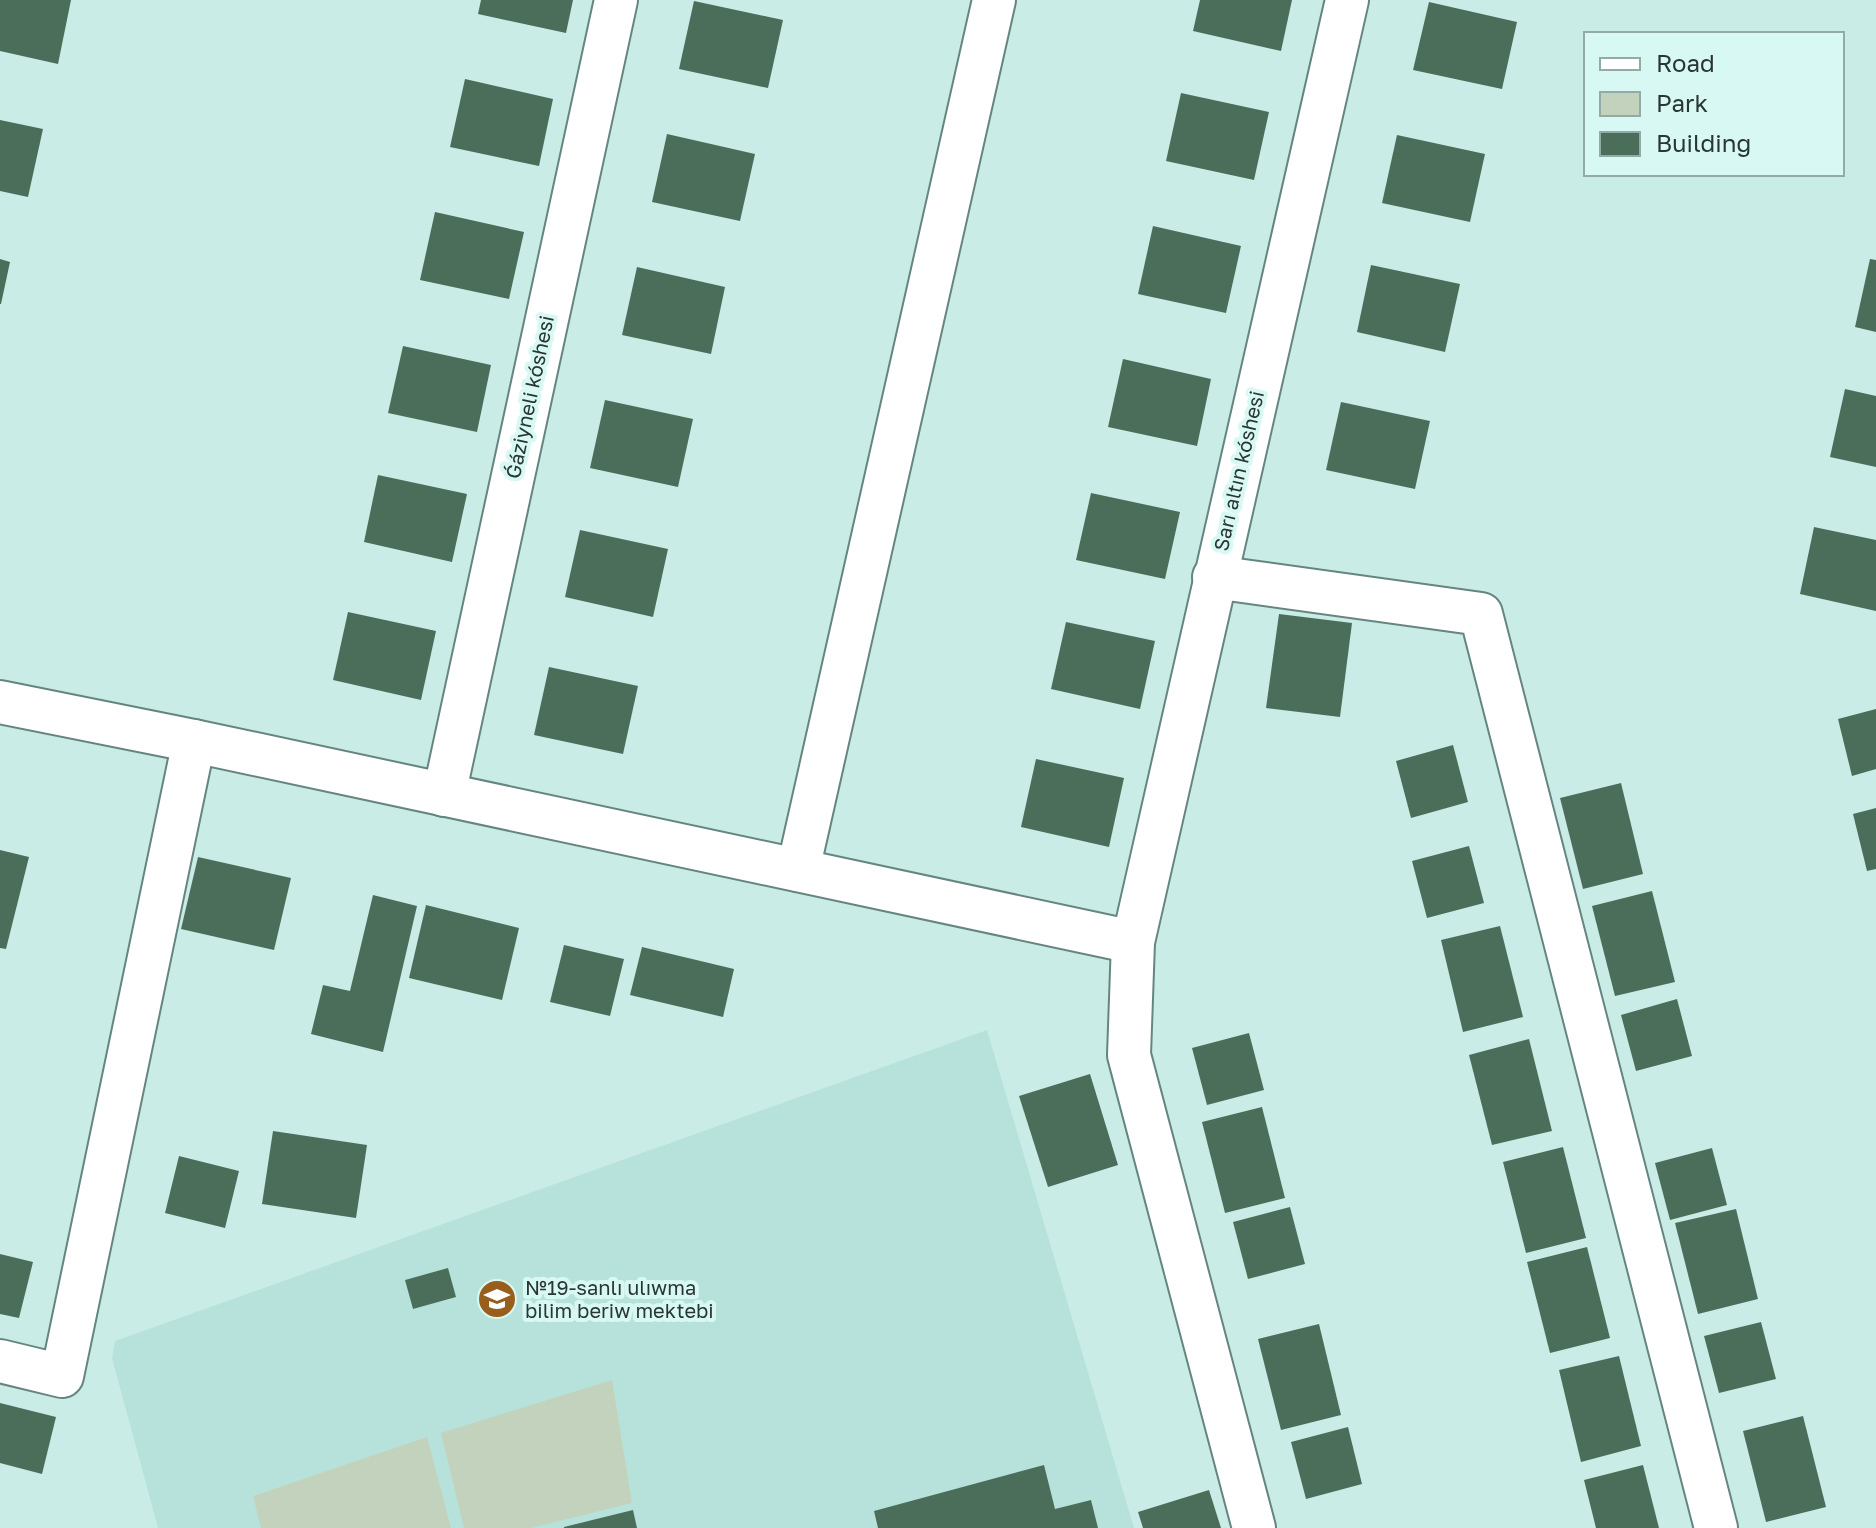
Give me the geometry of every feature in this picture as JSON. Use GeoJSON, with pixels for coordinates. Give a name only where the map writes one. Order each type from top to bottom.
{"type":"FeatureCollection","features":[{"type":"Feature","properties":{"kind":"street","name":"Ǵáziyneli kóshesi"},"geometry":{"type":"LineString","coordinates":[[444,795],[616,0]]}},
{"type":"Feature","properties":{"kind":"street"},"geometry":{"type":"LineString","coordinates":[[798,870],[994,0]]}},
{"type":"Feature","properties":{"kind":"street","name":"Sarı altın kóshesi"},"geometry":{"type":"LineString","coordinates":[[1254,1528],[1129,1055],[1133,942],[1347,0]]}},
{"type":"Feature","properties":{"kind":"street"},"geometry":{"type":"LineString","coordinates":[[1214,577],[1481,614],[1716,1528]]}},
{"type":"Feature","properties":{"kind":"street"},"geometry":{"type":"LineString","coordinates":[[0,702],[1133,942]]}},
{"type":"Feature","properties":{"kind":"street"},"geometry":{"type":"LineString","coordinates":[[0,1361],[62,1376],[194,741]]}},
{"type":"Feature","properties":{"kind":"shaded area","name":"№19-sanlı ulıwma bilim beriw mektebi"},"geometry":{"type":"Polygon","coordinates":[[[987,1030],[1134,1528],[158,1528],[112,1358],[115,1341],[987,1030]]]}},
{"type":"Feature","properties":{"kind":"green space"},"geometry":{"type":"Polygon","coordinates":[[[612,1380],[632,1503],[531,1528],[464,1528],[441,1433],[612,1380]]]}},
{"type":"Feature","properties":{"kind":"green space"},"geometry":{"type":"Polygon","coordinates":[[[427,1437],[451,1528],[261,1528],[253,1496],[427,1437]]]}},
{"type":"Feature","properties":{"kind":"building"},"geometry":{"type":"Polygon","coordinates":[[[0,0],[71,0],[58,64],[0,51],[0,0]]]}},
{"type":"Feature","properties":{"kind":"building"},"geometry":{"type":"Polygon","coordinates":[[[481,0],[573,0],[566,33],[478,14],[481,0]]]}},
{"type":"Feature","properties":{"kind":"building"},"geometry":{"type":"Polygon","coordinates":[[[1200,0],[1292,0],[1281,51],[1193,31],[1200,0]]]}},
{"type":"Feature","properties":{"kind":"building"},"geometry":{"type":"Polygon","coordinates":[[[694,1],[783,20],[768,88],[679,69],[694,1]]]}},
{"type":"Feature","properties":{"kind":"building"},"geometry":{"type":"Polygon","coordinates":[[[1429,2],[1517,22],[1502,89],[1413,70],[1429,2]]]}},
{"type":"Feature","properties":{"kind":"building"},"geometry":{"type":"Polygon","coordinates":[[[465,79],[553,99],[539,166],[450,147],[465,79]]]}},
{"type":"Feature","properties":{"kind":"building"},"geometry":{"type":"Polygon","coordinates":[[[1181,93],[1269,112],[1254,180],[1166,161],[1181,93]]]}},
{"type":"Feature","properties":{"kind":"building"},"geometry":{"type":"Polygon","coordinates":[[[0,120],[43,129],[28,197],[0,191],[0,120]]]}},
{"type":"Feature","properties":{"kind":"building"},"geometry":{"type":"Polygon","coordinates":[[[667,134],[755,154],[740,221],[652,202],[667,134]]]}},
{"type":"Feature","properties":{"kind":"building"},"geometry":{"type":"Polygon","coordinates":[[[1397,135],[1485,154],[1470,222],[1382,203],[1397,135]]]}},
{"type":"Feature","properties":{"kind":"building"},"geometry":{"type":"Polygon","coordinates":[[[435,212],[524,232],[509,299],[420,280],[435,212]]]}},
{"type":"Feature","properties":{"kind":"building"},"geometry":{"type":"Polygon","coordinates":[[[1153,226],[1241,246],[1226,313],[1138,294],[1153,226]]]}},
{"type":"Feature","properties":{"kind":"building"},"geometry":{"type":"Polygon","coordinates":[[[0,259],[10,262],[1,304],[0,304],[0,259]]]}},
{"type":"Feature","properties":{"kind":"building"},"geometry":{"type":"Polygon","coordinates":[[[1870,259],[1876,260],[1876,332],[1855,327],[1870,259]]]}},
{"type":"Feature","properties":{"kind":"building"},"geometry":{"type":"Polygon","coordinates":[[[1371,265],[1460,284],[1445,352],[1357,332],[1371,265]]]}},
{"type":"Feature","properties":{"kind":"building"},"geometry":{"type":"Polygon","coordinates":[[[637,267],[725,287],[711,354],[622,335],[637,267]]]}},
{"type":"Feature","properties":{"kind":"building"},"geometry":{"type":"Polygon","coordinates":[[[403,346],[491,365],[477,432],[388,413],[403,346]]]}},
{"type":"Feature","properties":{"kind":"building"},"geometry":{"type":"Polygon","coordinates":[[[1123,359],[1211,379],[1197,446],[1108,427],[1123,359]]]}},
{"type":"Feature","properties":{"kind":"building"},"geometry":{"type":"Polygon","coordinates":[[[1845,389],[1876,396],[1876,467],[1830,457],[1845,389]]]}},
{"type":"Feature","properties":{"kind":"building"},"geometry":{"type":"Polygon","coordinates":[[[605,400],[693,419],[678,487],[590,468],[605,400]]]}},
{"type":"Feature","properties":{"kind":"building"},"geometry":{"type":"Polygon","coordinates":[[[1341,402],[1430,421],[1415,489],[1326,470],[1341,402]]]}},
{"type":"Feature","properties":{"kind":"building"},"geometry":{"type":"Polygon","coordinates":[[[378,475],[467,494],[452,562],[364,542],[378,475]]]}},
{"type":"Feature","properties":{"kind":"building"},"geometry":{"type":"Polygon","coordinates":[[[1091,493],[1180,512],[1165,579],[1076,560],[1091,493]]]}},
{"type":"Feature","properties":{"kind":"building"},"geometry":{"type":"Polygon","coordinates":[[[1814,527],[1876,540],[1876,611],[1800,594],[1814,527]]]}},
{"type":"Feature","properties":{"kind":"building"},"geometry":{"type":"Polygon","coordinates":[[[580,530],[668,549],[653,617],[565,597],[580,530]]]}},
{"type":"Feature","properties":{"kind":"building"},"geometry":{"type":"Polygon","coordinates":[[[348,612],[436,631],[421,700],[333,680],[348,612]]]}},
{"type":"Feature","properties":{"kind":"building"},"geometry":{"type":"Polygon","coordinates":[[[1279,614],[1352,623],[1340,717],[1266,708],[1279,614]]]}},
{"type":"Feature","properties":{"kind":"building"},"geometry":{"type":"Polygon","coordinates":[[[1066,622],[1155,641],[1140,709],[1051,689],[1066,622]]]}},
{"type":"Feature","properties":{"kind":"building"},"geometry":{"type":"Polygon","coordinates":[[[549,667],[638,686],[623,754],[534,735],[549,667]]]}},
{"type":"Feature","properties":{"kind":"building"},"geometry":{"type":"Polygon","coordinates":[[[1876,709],[1876,769],[1852,776],[1838,719],[1876,709]]]}},
{"type":"Feature","properties":{"kind":"building"},"geometry":{"type":"Polygon","coordinates":[[[1453,745],[1468,802],[1411,818],[1396,761],[1453,745]]]}},
{"type":"Feature","properties":{"kind":"building"},"geometry":{"type":"Polygon","coordinates":[[[1036,759],[1124,778],[1109,847],[1021,827],[1036,759]]]}},
{"type":"Feature","properties":{"kind":"building"},"geometry":{"type":"Polygon","coordinates":[[[1621,783],[1643,874],[1583,889],[1560,798],[1621,783]]]}},
{"type":"Feature","properties":{"kind":"building"},"geometry":{"type":"Polygon","coordinates":[[[1876,808],[1876,869],[1867,871],[1853,814],[1876,808]]]}},
{"type":"Feature","properties":{"kind":"building"},"geometry":{"type":"Polygon","coordinates":[[[1469,846],[1484,903],[1427,918],[1412,861],[1469,846]]]}},
{"type":"Feature","properties":{"kind":"building"},"geometry":{"type":"Polygon","coordinates":[[[0,850],[29,857],[6,949],[0,948],[0,850]]]}},
{"type":"Feature","properties":{"kind":"building"},"geometry":{"type":"Polygon","coordinates":[[[198,857],[291,878],[274,950],[181,929],[198,857]]]}},
{"type":"Feature","properties":{"kind":"building"},"geometry":{"type":"Polygon","coordinates":[[[1652,891],[1675,982],[1615,996],[1592,906],[1652,891]]]}},
{"type":"Feature","properties":{"kind":"building"},"geometry":{"type":"Polygon","coordinates":[[[373,895],[417,906],[383,1052],[311,1034],[323,985],[350,991],[373,895]]]}},
{"type":"Feature","properties":{"kind":"building"},"geometry":{"type":"Polygon","coordinates":[[[426,905],[519,928],[502,1000],[409,978],[426,905]]]}},
{"type":"Feature","properties":{"kind":"building"},"geometry":{"type":"Polygon","coordinates":[[[1500,926],[1523,1017],[1463,1032],[1441,940],[1500,926]]]}},
{"type":"Feature","properties":{"kind":"building"},"geometry":{"type":"Polygon","coordinates":[[[564,945],[624,959],[610,1016],[550,1002],[564,945]]]}},
{"type":"Feature","properties":{"kind":"building"},"geometry":{"type":"Polygon","coordinates":[[[642,947],[734,969],[723,1017],[630,995],[642,947]]]}},
{"type":"Feature","properties":{"kind":"building"},"geometry":{"type":"Polygon","coordinates":[[[1677,999],[1692,1056],[1636,1071],[1621,1015],[1677,999]]]}},
{"type":"Feature","properties":{"kind":"building"},"geometry":{"type":"Polygon","coordinates":[[[1249,1033],[1264,1090],[1207,1105],[1192,1048],[1249,1033]]]}},
{"type":"Feature","properties":{"kind":"building"},"geometry":{"type":"Polygon","coordinates":[[[1529,1039],[1552,1131],[1492,1145],[1469,1055],[1529,1039]]]}},
{"type":"Feature","properties":{"kind":"building"},"geometry":{"type":"Polygon","coordinates":[[[1090,1074],[1118,1165],[1048,1187],[1019,1096],[1090,1074]]]}},
{"type":"Feature","properties":{"kind":"building"},"geometry":{"type":"Polygon","coordinates":[[[1262,1107],[1285,1198],[1225,1213],[1202,1122],[1262,1107]]]}},
{"type":"Feature","properties":{"kind":"building"},"geometry":{"type":"Polygon","coordinates":[[[273,1131],[367,1145],[356,1218],[262,1204],[273,1131]]]}},
{"type":"Feature","properties":{"kind":"building"},"geometry":{"type":"Polygon","coordinates":[[[1563,1147],[1586,1238],[1526,1253],[1503,1162],[1563,1147]]]}},
{"type":"Feature","properties":{"kind":"building"},"geometry":{"type":"Polygon","coordinates":[[[1712,1148],[1727,1205],[1670,1220],[1655,1163],[1712,1148]]]}},
{"type":"Feature","properties":{"kind":"building"},"geometry":{"type":"Polygon","coordinates":[[[179,1156],[239,1171],[225,1228],[165,1213],[179,1156]]]}},
{"type":"Feature","properties":{"kind":"building"},"geometry":{"type":"Polygon","coordinates":[[[1290,1207],[1305,1264],[1248,1279],[1233,1222],[1290,1207]]]}},
{"type":"Feature","properties":{"kind":"building"},"geometry":{"type":"Polygon","coordinates":[[[1736,1209],[1758,1299],[1698,1314],[1675,1223],[1736,1209]]]}},
{"type":"Feature","properties":{"kind":"building"},"geometry":{"type":"Polygon","coordinates":[[[1587,1247],[1610,1338],[1550,1353],[1527,1262],[1587,1247]]]}},
{"type":"Feature","properties":{"kind":"building"},"geometry":{"type":"Polygon","coordinates":[[[0,1254],[33,1262],[19,1318],[0,1314],[0,1254]]]}},
{"type":"Feature","properties":{"kind":"building"},"geometry":{"type":"Polygon","coordinates":[[[448,1268],[456,1297],[413,1309],[405,1280],[448,1268]]]}},
{"type":"Feature","properties":{"kind":"building"},"geometry":{"type":"Polygon","coordinates":[[[1761,1322],[1776,1379],[1719,1393],[1704,1336],[1761,1322]]]}},
{"type":"Feature","properties":{"kind":"building"},"geometry":{"type":"Polygon","coordinates":[[[1319,1324],[1341,1415],[1281,1430],[1258,1339],[1319,1324]]]}},
{"type":"Feature","properties":{"kind":"building"},"geometry":{"type":"Polygon","coordinates":[[[1619,1356],[1641,1446],[1581,1462],[1559,1370],[1619,1356]]]}},
{"type":"Feature","properties":{"kind":"building"},"geometry":{"type":"Polygon","coordinates":[[[0,1403],[56,1417],[42,1474],[0,1463],[0,1403]]]}},
{"type":"Feature","properties":{"kind":"building"},"geometry":{"type":"Polygon","coordinates":[[[1803,1416],[1826,1507],[1766,1522],[1743,1431],[1803,1416]]]}},
{"type":"Feature","properties":{"kind":"building"},"geometry":{"type":"Polygon","coordinates":[[[1348,1427],[1362,1484],[1306,1499],[1291,1442],[1348,1427]]]}},
{"type":"Feature","properties":{"kind":"building"},"geometry":{"type":"Polygon","coordinates":[[[1044,1465],[1055,1509],[1091,1500],[1098,1528],[878,1528],[874,1511],[1044,1465]]]}},
{"type":"Feature","properties":{"kind":"building"},"geometry":{"type":"Polygon","coordinates":[[[1643,1465],[1659,1528],[1596,1528],[1584,1480],[1643,1465]]]}},
{"type":"Feature","properties":{"kind":"building"},"geometry":{"type":"Polygon","coordinates":[[[1209,1490],[1221,1528],[1143,1528],[1138,1512],[1209,1490]]]}},
{"type":"Feature","properties":{"kind":"building"},"geometry":{"type":"Polygon","coordinates":[[[633,1510],[637,1528],[564,1528],[564,1527],[633,1510]]]}},
{"type":"Feature","properties":{"kind":"place","name":"№19-sanlı ulıwma bilim beriw mektebi"},"geometry":{"type":"Point","coordinates":[497,1299]}}]}
